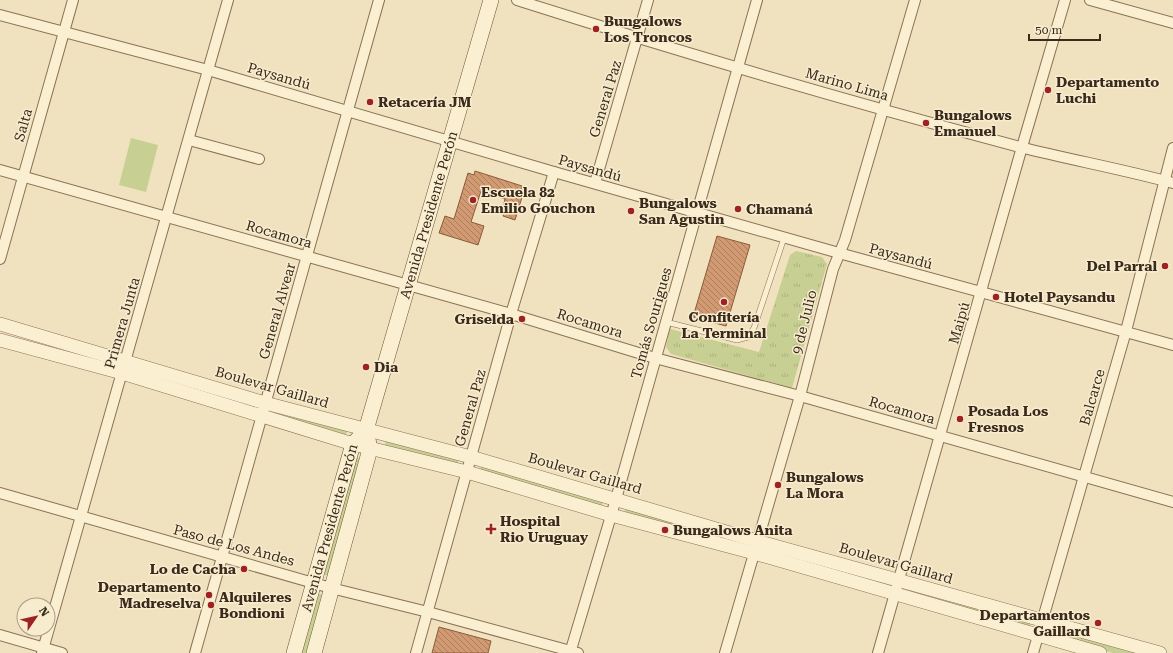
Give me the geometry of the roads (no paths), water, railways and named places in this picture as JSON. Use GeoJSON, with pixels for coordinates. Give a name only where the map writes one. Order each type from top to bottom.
{"type":"FeatureCollection","features":[{"type":"Feature","properties":{"kind":"main road","name":"Avenida Presidente Perón"},"geometry":{"type":"LineString","coordinates":[[294,653],[353,444],[366,430],[491,0]]}},
{"type":"Feature","properties":{"kind":"main road","name":"Avenida Presidente Perón"},"geometry":{"type":"LineString","coordinates":[[314,653],[370,449],[366,430]]}},
{"type":"Feature","properties":{"kind":"street","name":"Salta"},"geometry":{"type":"LineString","coordinates":[[0,259],[73,0]]}},
{"type":"Feature","properties":{"kind":"street","name":"General Alvear"},"geometry":{"type":"LineString","coordinates":[[195,653],[379,0]]}},
{"type":"Feature","properties":{"kind":"street","name":"Marino Lima"},"geometry":{"type":"LineString","coordinates":[[517,0],[638,38],[882,109],[1022,147],[1168,182]]}},
{"type":"Feature","properties":{"kind":"street","name":"General Paz"},"geometry":{"type":"LineString","coordinates":[[595,184],[648,0]]}},
{"type":"Feature","properties":{"kind":"street","name":"Tomás Sourigues"},"geometry":{"type":"LineString","coordinates":[[573,652],[737,66],[757,0]]}},
{"type":"Feature","properties":{"kind":"street","name":"9 de Julio"},"geometry":{"type":"LineString","coordinates":[[725,653],[800,396],[833,269],[844,240],[915,0]]}},
{"type":"Feature","properties":{"kind":"street","name":"Maipú"},"geometry":{"type":"LineString","coordinates":[[878,653],[1065,0]]}},
{"type":"Feature","properties":{"kind":"street"},"geometry":{"type":"LineString","coordinates":[[1090,0],[1173,23]]}},
{"type":"Feature","properties":{"kind":"street","name":"Primera Junta"},"geometry":{"type":"LineString","coordinates":[[43,650],[189,140],[225,1]]}},
{"type":"Feature","properties":{"kind":"street","name":"Paysandú"},"geometry":{"type":"LineString","coordinates":[[0,14],[64,33],[208,70],[348,110],[450,143],[784,238],[1173,344]]}},
{"type":"Feature","properties":{"kind":"street"},"geometry":{"type":"LineString","coordinates":[[189,140],[259,159]]}},
{"type":"Feature","properties":{"kind":"street","name":"Balcarce"},"geometry":{"type":"LineString","coordinates":[[1033,653],[1168,182],[1173,148]]}},
{"type":"Feature","properties":{"kind":"street","name":"Rocamora"},"geometry":{"type":"LineString","coordinates":[[0,170],[512,314],[655,358],[800,396],[1173,502]]}},
{"type":"Feature","properties":{"kind":"street","name":"General Paz"},"geometry":{"type":"LineString","coordinates":[[416,653],[512,314],[554,172]]}},
{"type":"Feature","properties":{"kind":"street","name":"Boulevar Gaillard"},"geometry":{"type":"LineString","coordinates":[[0,324],[125,360],[264,409],[353,444],[467,472],[1100,653]]}},
{"type":"Feature","properties":{"kind":"street","name":"Boulevar Gaillard"},"geometry":{"type":"LineString","coordinates":[[0,340],[264,409],[366,430],[471,457],[757,540],[1160,653]]}},
{"type":"Feature","properties":{"kind":"street","name":"Paso de Los Andes"},"geometry":{"type":"LineString","coordinates":[[0,493],[331,588],[428,612],[573,652]]}},
{"type":"Feature","properties":{"kind":"street"},"geometry":{"type":"LineString","coordinates":[[0,635],[43,650],[62,653]]}},
{"type":"Feature","properties":{"kind":"lane"},"geometry":{"type":"LineString","coordinates":[[666,322],[737,340],[748,337],[754,328],[784,238]]}},
{"type":"Feature","properties":{"kind":"place","name":"Bungalows Los Troncos"},"geometry":{"type":"Point","coordinates":[596,29]}},
{"type":"Feature","properties":{"kind":"place","name":"Departamento Luchi"},"geometry":{"type":"Point","coordinates":[1048,90]}},
{"type":"Feature","properties":{"kind":"place","name":"Retacería JM"},"geometry":{"type":"Point","coordinates":[370,102]}},
{"type":"Feature","properties":{"kind":"place","name":"Bungalows Emanuel"},"geometry":{"type":"Point","coordinates":[926,123]}},
{"type":"Feature","properties":{"kind":"place","name":"Escuela 82 Emilio Gouchon"},"geometry":{"type":"Point","coordinates":[473,200]}},
{"type":"Feature","properties":{"kind":"place","name":"Chamaná"},"geometry":{"type":"Point","coordinates":[738,209]}},
{"type":"Feature","properties":{"kind":"place","name":"Bungalows San Agustin"},"geometry":{"type":"Point","coordinates":[631,211]}},
{"type":"Feature","properties":{"kind":"place","name":"Del Parral"},"geometry":{"type":"Point","coordinates":[1165,266]}},
{"type":"Feature","properties":{"kind":"place","name":"Hotel Paysandu"},"geometry":{"type":"Point","coordinates":[996,297]}},
{"type":"Feature","properties":{"kind":"place","name":"Confitería La Terminal"},"geometry":{"type":"Point","coordinates":[724,302]}},
{"type":"Feature","properties":{"kind":"place","name":"Griselda"},"geometry":{"type":"Point","coordinates":[522,319]}},
{"type":"Feature","properties":{"kind":"place","name":"Dia"},"geometry":{"type":"Point","coordinates":[366,367]}},
{"type":"Feature","properties":{"kind":"place","name":"Posada Los Fresnos"},"geometry":{"type":"Point","coordinates":[960,419]}},
{"type":"Feature","properties":{"kind":"place","name":"Bungalows La Mora"},"geometry":{"type":"Point","coordinates":[778,485]}},
{"type":"Feature","properties":{"kind":"place","name":"Hospital Rio Uruguay"},"geometry":{"type":"Point","coordinates":[491,529]}},
{"type":"Feature","properties":{"kind":"place","name":"Bungalows Anita"},"geometry":{"type":"Point","coordinates":[665,530]}},
{"type":"Feature","properties":{"kind":"place","name":"Lo de Cacha"},"geometry":{"type":"Point","coordinates":[244,569]}},
{"type":"Feature","properties":{"kind":"place","name":"Departamento Madreselva"},"geometry":{"type":"Point","coordinates":[209,595]}},
{"type":"Feature","properties":{"kind":"place","name":"Alquileres Bondioni"},"geometry":{"type":"Point","coordinates":[211,605]}},
{"type":"Feature","properties":{"kind":"place","name":"Departamentos Gaillard"},"geometry":{"type":"Point","coordinates":[1098,623]}}]}
